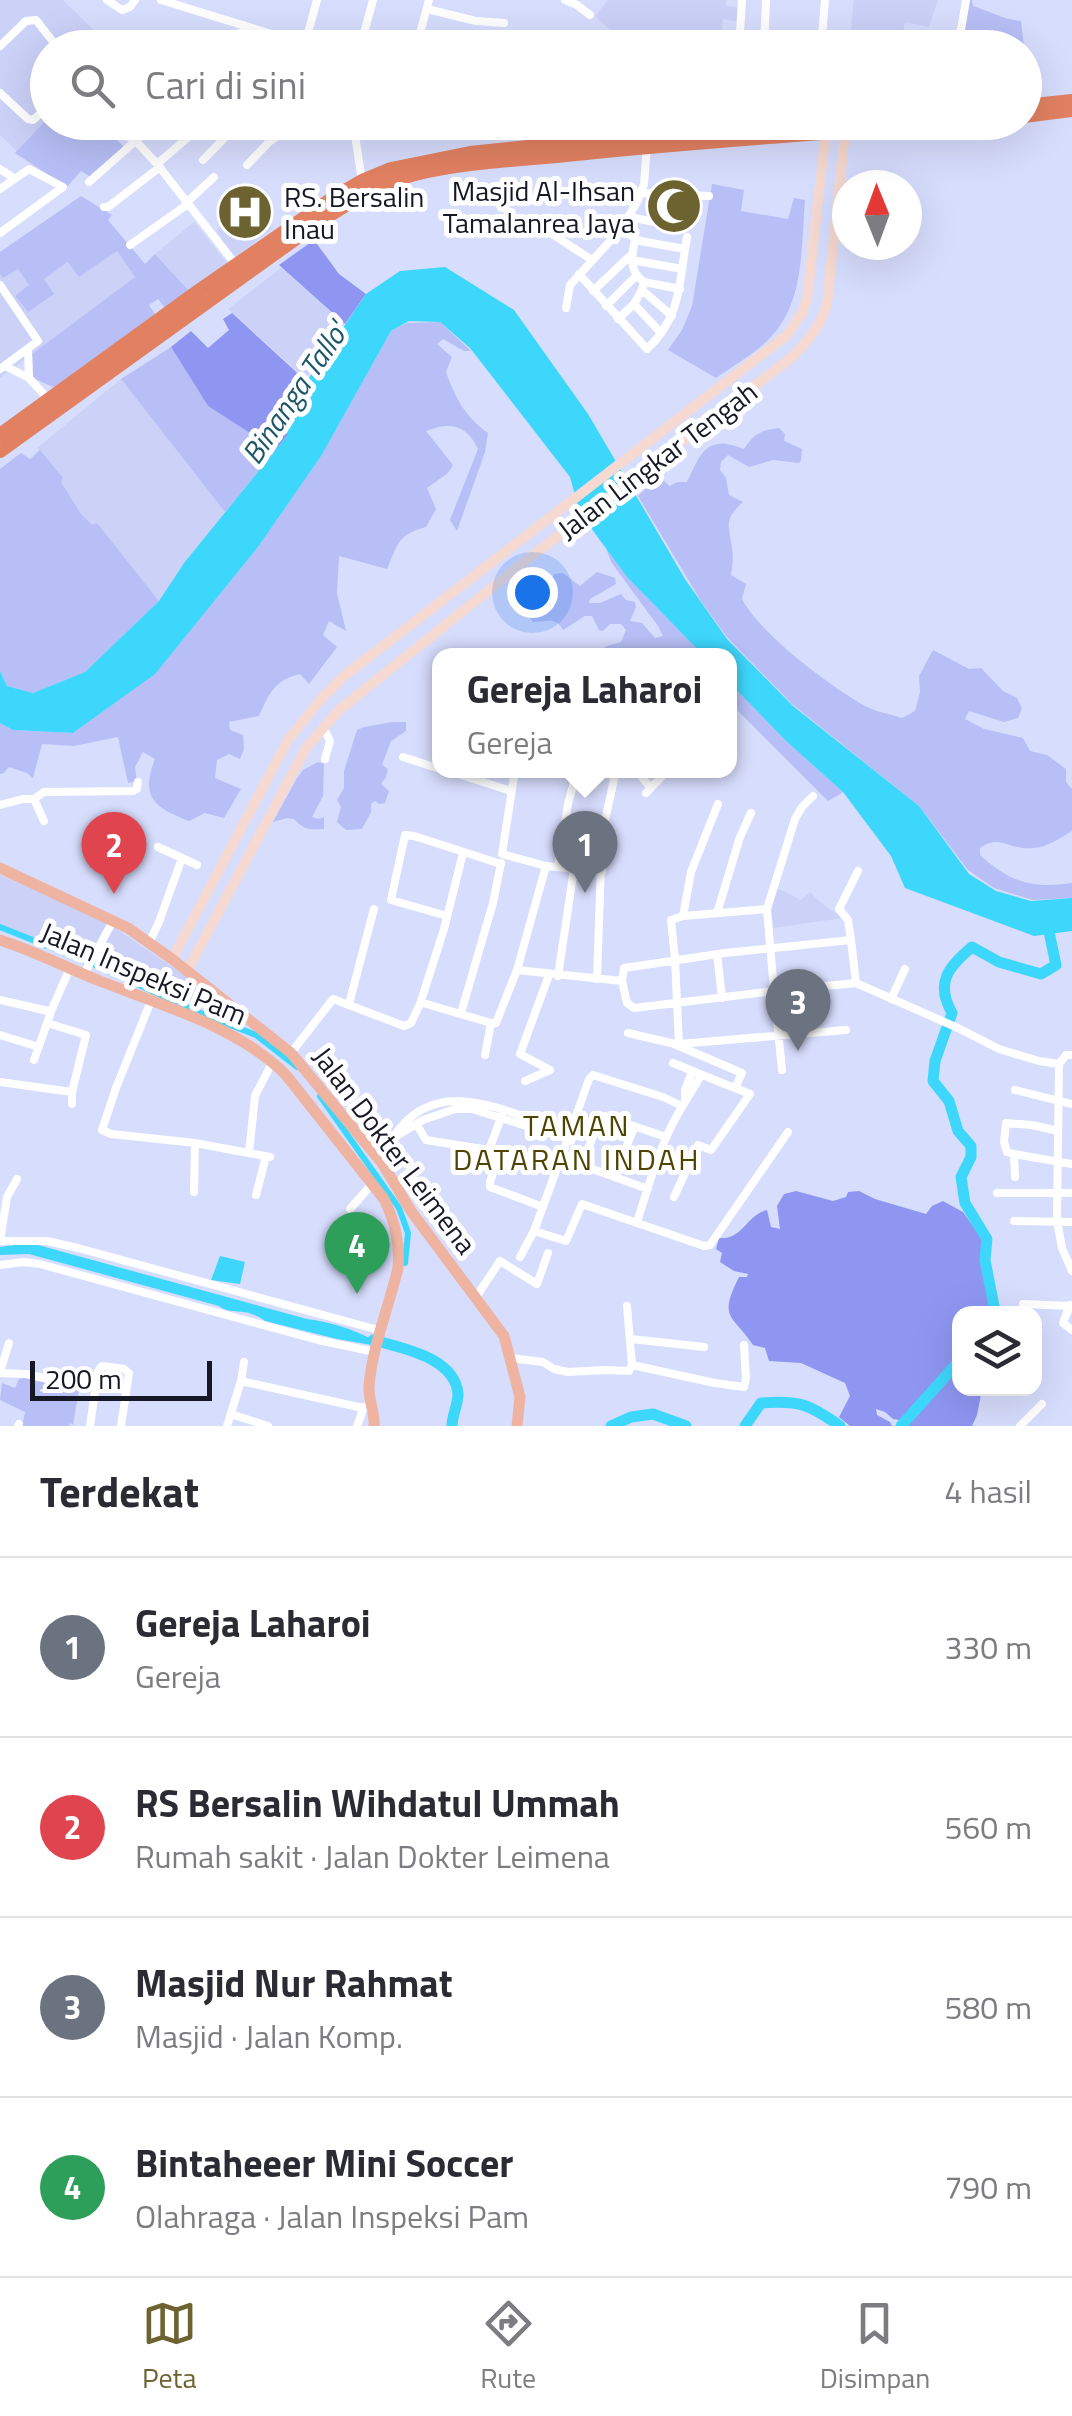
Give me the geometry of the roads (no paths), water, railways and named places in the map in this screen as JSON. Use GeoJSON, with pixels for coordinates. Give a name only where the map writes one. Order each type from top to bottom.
{"type":"FeatureCollection","features":[{"type":"Feature","properties":{"kind":"highway"},"geometry":{"type":"LineString","coordinates":[[1042,104],[1072,101]]}},
{"type":"Feature","properties":{"kind":"highway"},"geometry":{"type":"LineString","coordinates":[[1042,114],[1072,110]]}},
{"type":"Feature","properties":{"kind":"highway"},"geometry":{"type":"LineString","coordinates":[[0,451],[362,181],[401,166],[595,140]]}},
{"type":"Feature","properties":{"kind":"highway"},"geometry":{"type":"LineString","coordinates":[[0,435],[236,266],[368,192],[415,174],[698,140]]}},
{"type":"Feature","properties":{"kind":"main road","name":"Jalan Lingkar Tengah"},"geometry":{"type":"LineString","coordinates":[[172,959],[288,740],[320,700],[344,676],[786,335],[807,299],[821,140]]}},
{"type":"Feature","properties":{"kind":"main road","name":"Jalan Lingkar Tengah"},"geometry":{"type":"LineString","coordinates":[[187,971],[282,789],[323,727],[361,690],[792,356],[814,334],[827,304],[844,140]]}},
{"type":"Feature","properties":{"kind":"main road","name":"Jalan Dokter Leimena"},"geometry":{"type":"LineString","coordinates":[[0,868],[113,920],[172,959],[291,1054],[373,1154],[504,1336],[520,1397],[517,1426]]}},
{"type":"Feature","properties":{"kind":"main road","name":"Jalan Inspeksi Pam"},"geometry":{"type":"LineString","coordinates":[[0,940],[232,1035],[272,1061],[372,1184],[392,1215],[400,1252],[366,1403],[374,1412],[374,1426]]}},
{"type":"Feature","properties":{"kind":"main road"},"geometry":{"type":"LineString","coordinates":[[372,1184],[388,1174]]}},
{"type":"Feature","properties":{"kind":"street"},"geometry":{"type":"LineString","coordinates":[[107,0],[122,10],[136,0]]}},
{"type":"Feature","properties":{"kind":"street"},"geometry":{"type":"LineString","coordinates":[[161,0],[258,30]]}},
{"type":"Feature","properties":{"kind":"street"},"geometry":{"type":"LineString","coordinates":[[309,30],[316,0]]}},
{"type":"Feature","properties":{"kind":"street"},"geometry":{"type":"LineString","coordinates":[[365,30],[373,0]]}},
{"type":"Feature","properties":{"kind":"street"},"geometry":{"type":"LineString","coordinates":[[565,0],[590,15]]}},
{"type":"Feature","properties":{"kind":"street"},"geometry":{"type":"LineString","coordinates":[[740,30],[742,0]]}},
{"type":"Feature","properties":{"kind":"street"},"geometry":{"type":"LineString","coordinates":[[765,30],[766,0]]}},
{"type":"Feature","properties":{"kind":"street"},"geometry":{"type":"LineString","coordinates":[[822,30],[825,0]]}},
{"type":"Feature","properties":{"kind":"street"},"geometry":{"type":"LineString","coordinates":[[961,30],[966,0]]}},
{"type":"Feature","properties":{"kind":"street"},"geometry":{"type":"LineString","coordinates":[[421,30],[428,5],[476,21],[504,23]]}},
{"type":"Feature","properties":{"kind":"street"},"geometry":{"type":"LineString","coordinates":[[0,46],[26,20],[36,20],[44,30]]}},
{"type":"Feature","properties":{"kind":"street"},"geometry":{"type":"LineString","coordinates":[[242,30],[243,26]]}},
{"type":"Feature","properties":{"kind":"street"},"geometry":{"type":"LineString","coordinates":[[0,93],[30,119]]}},
{"type":"Feature","properties":{"kind":"street"},"geometry":{"type":"LineString","coordinates":[[89,182],[134,140],[159,166],[236,266]]}},
{"type":"Feature","properties":{"kind":"street"},"geometry":{"type":"LineString","coordinates":[[104,207],[187,140]]}},
{"type":"Feature","properties":{"kind":"street"},"geometry":{"type":"LineString","coordinates":[[203,160],[222,140]]}},
{"type":"Feature","properties":{"kind":"street"},"geometry":{"type":"LineString","coordinates":[[247,165],[272,140]]}},
{"type":"Feature","properties":{"kind":"street"},"geometry":{"type":"LineString","coordinates":[[356,140],[362,181]]}},
{"type":"Feature","properties":{"kind":"street"},"geometry":{"type":"LineString","coordinates":[[566,308],[569,287],[621,229],[642,194],[648,146]]}},
{"type":"Feature","properties":{"kind":"street"},"geometry":{"type":"LineString","coordinates":[[0,169],[14,178]]}},
{"type":"Feature","properties":{"kind":"street"},"geometry":{"type":"LineString","coordinates":[[0,189],[30,169],[64,187],[0,233]]}},
{"type":"Feature","properties":{"kind":"street"},"geometry":{"type":"LineString","coordinates":[[130,245],[188,203],[214,177]]}},
{"type":"Feature","properties":{"kind":"street"},"geometry":{"type":"LineString","coordinates":[[642,194],[710,196]]}},
{"type":"Feature","properties":{"kind":"street"},"geometry":{"type":"LineString","coordinates":[[630,217],[660,223]]}},
{"type":"Feature","properties":{"kind":"street"},"geometry":{"type":"LineString","coordinates":[[621,229],[635,238],[685,249]]}},
{"type":"Feature","properties":{"kind":"street"},"geometry":{"type":"LineString","coordinates":[[552,234],[592,260]]}},
{"type":"Feature","properties":{"kind":"street"},"geometry":{"type":"LineString","coordinates":[[579,274],[646,349],[661,334],[677,307],[688,237]]}},
{"type":"Feature","properties":{"kind":"street"},"geometry":{"type":"LineString","coordinates":[[635,238],[632,268],[672,316]]}},
{"type":"Feature","properties":{"kind":"street"},"geometry":{"type":"LineString","coordinates":[[632,257],[682,269]]}},
{"type":"Feature","properties":{"kind":"street"},"geometry":{"type":"LineString","coordinates":[[593,291],[632,257]]}},
{"type":"Feature","properties":{"kind":"street"},"geometry":{"type":"LineString","coordinates":[[618,319],[634,304],[640,282]]}},
{"type":"Feature","properties":{"kind":"street"},"geometry":{"type":"LineString","coordinates":[[606,306],[640,282],[680,289]]}},
{"type":"Feature","properties":{"kind":"street"},"geometry":{"type":"LineString","coordinates":[[655,300],[657,284]]}},
{"type":"Feature","properties":{"kind":"street"},"geometry":{"type":"LineString","coordinates":[[0,286],[38,341],[3,367]]}},
{"type":"Feature","properties":{"kind":"street"},"geometry":{"type":"LineString","coordinates":[[634,304],[661,334]]}},
{"type":"Feature","properties":{"kind":"street"},"geometry":{"type":"LineString","coordinates":[[28,349],[29,378]]}},
{"type":"Feature","properties":{"kind":"street"},"geometry":{"type":"LineString","coordinates":[[3,367],[29,378],[49,400]]}},
{"type":"Feature","properties":{"kind":"street"},"geometry":{"type":"LineString","coordinates":[[323,727],[330,741],[324,759]]}},
{"type":"Feature","properties":{"kind":"street"},"geometry":{"type":"LineString","coordinates":[[402,757],[432,766]]}},
{"type":"Feature","properties":{"kind":"street"},"geometry":{"type":"LineString","coordinates":[[471,778],[511,791]]}},
{"type":"Feature","properties":{"kind":"street"},"geometry":{"type":"LineString","coordinates":[[461,1013],[493,903],[513,778]]}},
{"type":"Feature","properties":{"kind":"street"},"geometry":{"type":"LineString","coordinates":[[558,867],[575,778]]}},
{"type":"Feature","properties":{"kind":"street"},"geometry":{"type":"LineString","coordinates":[[597,979],[604,822],[614,778]]}},
{"type":"Feature","properties":{"kind":"street"},"geometry":{"type":"LineString","coordinates":[[641,778],[648,790],[660,778]]}},
{"type":"Feature","properties":{"kind":"street"},"geometry":{"type":"LineString","coordinates":[[0,805],[34,800],[44,792],[133,791],[138,782]]}},
{"type":"Feature","properties":{"kind":"street"},"geometry":{"type":"LineString","coordinates":[[782,1070],[767,909],[795,819],[813,796]]}},
{"type":"Feature","properties":{"kind":"street"},"geometry":{"type":"LineString","coordinates":[[34,800],[44,821]]}},
{"type":"Feature","properties":{"kind":"street"},"geometry":{"type":"LineString","coordinates":[[682,916],[691,872],[718,804]]}},
{"type":"Feature","properties":{"kind":"street"},"geometry":{"type":"LineString","coordinates":[[717,913],[751,813]]}},
{"type":"Feature","properties":{"kind":"street"},"geometry":{"type":"LineString","coordinates":[[447,916],[391,900],[405,835],[501,859],[602,871]]}},
{"type":"Feature","properties":{"kind":"street"},"geometry":{"type":"LineString","coordinates":[[158,846],[198,865]]}},
{"type":"Feature","properties":{"kind":"street"},"geometry":{"type":"LineString","coordinates":[[291,1054],[330,1000],[404,1026],[411,1023],[447,916],[463,852]]}},
{"type":"Feature","properties":{"kind":"street"},"geometry":{"type":"LineString","coordinates":[[148,944],[182,858]]}},
{"type":"Feature","properties":{"kind":"street"},"geometry":{"type":"LineString","coordinates":[[420,1004],[496,1023],[517,970],[546,866]]}},
{"type":"Feature","properties":{"kind":"street"},"geometry":{"type":"LineString","coordinates":[[526,1082],[550,1070],[520,1054],[554,975],[574,869]]}},
{"type":"Feature","properties":{"kind":"street"},"geometry":{"type":"LineString","coordinates":[[856,983],[848,920],[840,909],[858,871]]}},
{"type":"Feature","properties":{"kind":"street"},"geometry":{"type":"LineString","coordinates":[[349,1004],[374,908]]}},
{"type":"Feature","properties":{"kind":"street"},"geometry":{"type":"LineString","coordinates":[[677,1044],[672,918],[767,909]]}},
{"type":"Feature","properties":{"kind":"street"},"geometry":{"type":"LineString","coordinates":[[84,974],[113,920]]}},
{"type":"Feature","properties":{"kind":"street"},"geometry":{"type":"LineString","coordinates":[[851,940],[626,966],[622,981],[627,1003],[632,1008],[856,983],[1011,1053],[1072,1074]]}},
{"type":"Feature","properties":{"kind":"street"},"geometry":{"type":"LineString","coordinates":[[718,954],[722,998]]}},
{"type":"Feature","properties":{"kind":"street"},"geometry":{"type":"LineString","coordinates":[[34,1060],[70,968]]}},
{"type":"Feature","properties":{"kind":"street"},"geometry":{"type":"LineString","coordinates":[[891,998],[905,969]]}},
{"type":"Feature","properties":{"kind":"street"},"geometry":{"type":"LineString","coordinates":[[517,970],[622,981]]}},
{"type":"Feature","properties":{"kind":"street"},"geometry":{"type":"LineString","coordinates":[[0,1000],[43,1011],[52,1008]]}},
{"type":"Feature","properties":{"kind":"street"},"geometry":{"type":"LineString","coordinates":[[151,1001],[102,1130],[268,1157],[256,1195]]}},
{"type":"Feature","properties":{"kind":"street"},"geometry":{"type":"LineString","coordinates":[[47,1023],[86,1035],[72,1104]]}},
{"type":"Feature","properties":{"kind":"street"},"geometry":{"type":"LineString","coordinates":[[485,1055],[491,1024]]}},
{"type":"Feature","properties":{"kind":"street"},"geometry":{"type":"LineString","coordinates":[[677,1044],[846,1030]]}},
{"type":"Feature","properties":{"kind":"street"},"geometry":{"type":"LineString","coordinates":[[628,1032],[677,1044],[742,1073],[735,1088],[750,1094],[712,1150],[698,1145],[674,1197]]}},
{"type":"Feature","properties":{"kind":"street"},"geometry":{"type":"LineString","coordinates":[[0,1035],[39,1046]]}},
{"type":"Feature","properties":{"kind":"street"},"geometry":{"type":"LineString","coordinates":[[1072,1055],[1066,1055],[1059,1068],[1056,1192],[1062,1248],[1072,1271]]}},
{"type":"Feature","properties":{"kind":"street"},"geometry":{"type":"LineString","coordinates":[[249,1153],[256,1096],[272,1061]]}},
{"type":"Feature","properties":{"kind":"street"},"geometry":{"type":"LineString","coordinates":[[673,1064],[732,1087]]}},
{"type":"Feature","properties":{"kind":"street"},"geometry":{"type":"LineString","coordinates":[[636,1222],[685,1090],[696,1073]]}},
{"type":"Feature","properties":{"kind":"street"},"geometry":{"type":"LineString","coordinates":[[520,1257],[534,1231],[592,1076],[683,1102]]}},
{"type":"Feature","properties":{"kind":"street"},"geometry":{"type":"LineString","coordinates":[[0,1082],[72,1092]]}},
{"type":"Feature","properties":{"kind":"street"},"geometry":{"type":"LineString","coordinates":[[1014,1090],[1072,1104]]}},
{"type":"Feature","properties":{"kind":"street"},"geometry":{"type":"LineString","coordinates":[[393,1138],[404,1122],[430,1106],[450,1101],[567,1136]]}},
{"type":"Feature","properties":{"kind":"street"},"geometry":{"type":"LineString","coordinates":[[373,1154],[434,1115],[470,1104]]}},
{"type":"Feature","properties":{"kind":"street"},"geometry":{"type":"LineString","coordinates":[[489,1150],[502,1115]]}},
{"type":"Feature","properties":{"kind":"street"},"geometry":{"type":"LineString","coordinates":[[582,1165],[602,1117],[666,1138]]}},
{"type":"Feature","properties":{"kind":"street"},"geometry":{"type":"LineString","coordinates":[[1072,1136],[1006,1123],[1007,1152],[1072,1164]]}},
{"type":"Feature","properties":{"kind":"street"},"geometry":{"type":"LineString","coordinates":[[417,1124],[426,1140],[489,1150],[499,1156]]}},
{"type":"Feature","properties":{"kind":"street"},"geometry":{"type":"LineString","coordinates":[[614,1177],[634,1128]]}},
{"type":"Feature","properties":{"kind":"street"},"geometry":{"type":"LineString","coordinates":[[534,1231],[566,1240],[578,1202],[710,1245],[788,1132]]}},
{"type":"Feature","properties":{"kind":"street"},"geometry":{"type":"LineString","coordinates":[[194,1192],[196,1143]]}},
{"type":"Feature","properties":{"kind":"street"},"geometry":{"type":"LineString","coordinates":[[463,1146],[468,1152],[556,1171]]}},
{"type":"Feature","properties":{"kind":"street"},"geometry":{"type":"LineString","coordinates":[[1014,1154],[1015,1177]]}},
{"type":"Feature","properties":{"kind":"street"},"geometry":{"type":"LineString","coordinates":[[499,1156],[490,1187],[543,1207]]}},
{"type":"Feature","properties":{"kind":"street"},"geometry":{"type":"LineString","coordinates":[[562,1158],[648,1189]]}},
{"type":"Feature","properties":{"kind":"street"},"geometry":{"type":"LineString","coordinates":[[17,1179],[8,1196],[0,1241],[47,1241],[78,1248],[382,1331]]}},
{"type":"Feature","properties":{"kind":"street"},"geometry":{"type":"LineString","coordinates":[[350,1209],[372,1184]]}},
{"type":"Feature","properties":{"kind":"street"},"geometry":{"type":"LineString","coordinates":[[997,1193],[1072,1193]]}},
{"type":"Feature","properties":{"kind":"street"},"geometry":{"type":"LineString","coordinates":[[1014,1221],[1072,1222]]}},
{"type":"Feature","properties":{"kind":"street"},"geometry":{"type":"LineString","coordinates":[[476,1297],[500,1260],[538,1284],[548,1253]]}},
{"type":"Feature","properties":{"kind":"street"},"geometry":{"type":"LineString","coordinates":[[0,1265],[40,1264],[375,1352]]}},
{"type":"Feature","properties":{"kind":"street"},"geometry":{"type":"LineString","coordinates":[[1023,1304],[1071,1303],[1063,1323],[1072,1330]]}},
{"type":"Feature","properties":{"kind":"street"},"geometry":{"type":"LineString","coordinates":[[511,1358],[544,1362],[568,1372],[629,1371],[632,1365],[627,1306]]}},
{"type":"Feature","properties":{"kind":"street"},"geometry":{"type":"LineString","coordinates":[[631,1339],[704,1347]]}},
{"type":"Feature","properties":{"kind":"street"},"geometry":{"type":"LineString","coordinates":[[9,1342],[0,1372],[96,1382]]}},
{"type":"Feature","properties":{"kind":"street"},"geometry":{"type":"LineString","coordinates":[[632,1365],[744,1386],[744,1345]]}},
{"type":"Feature","properties":{"kind":"street"},"geometry":{"type":"LineString","coordinates":[[227,1426],[244,1362]]}},
{"type":"Feature","properties":{"kind":"street"},"geometry":{"type":"LineString","coordinates":[[90,1426],[100,1366],[128,1371],[121,1426]]}},
{"type":"Feature","properties":{"kind":"street"},"geometry":{"type":"LineString","coordinates":[[241,1381],[366,1403],[358,1426]]}},
{"type":"Feature","properties":{"kind":"street"},"geometry":{"type":"LineString","coordinates":[[1020,1426],[1042,1404]]}},
{"type":"Feature","properties":{"kind":"street"},"geometry":{"type":"LineString","coordinates":[[232,1414],[268,1426]]}},
{"type":"Feature","properties":{"kind":"waterway"},"geometry":{"type":"LineString","coordinates":[[994,1306],[985,1260],[987,1239],[965,1203],[961,1177],[971,1157],[971,1146],[958,1131],[949,1101],[933,1081],[935,1061],[952,1013],[945,984],[956,962],[972,947],[999,962],[1041,974],[1056,965],[1047,922]]}},
{"type":"Feature","properties":{"kind":"waterway"},"geometry":{"type":"LineString","coordinates":[[0,927],[256,1035],[297,1067]]}},
{"type":"Feature","properties":{"kind":"waterway"},"geometry":{"type":"LineString","coordinates":[[320,1096],[399,1208],[408,1233],[405,1263]]}},
{"type":"Feature","properties":{"kind":"waterway"},"geometry":{"type":"LineString","coordinates":[[373,1340],[425,1356],[447,1371],[458,1394],[452,1426]]}},
{"type":"Feature","properties":{"kind":"waterway"},"geometry":{"type":"LineString","coordinates":[[901,1426],[952,1369]]}},
{"type":"Feature","properties":{"kind":"waterway"},"geometry":{"type":"LineString","coordinates":[[745,1426],[761,1403],[774,1402],[803,1405],[840,1426]]}},
{"type":"Feature","properties":{"kind":"waterway"},"geometry":{"type":"LineString","coordinates":[[611,1426],[631,1417],[653,1414],[686,1426]]}},
{"type":"Feature","properties":{"kind":"place","name":"Masjid Al-Ihsan Tamalanrea Jaya"},"geometry":{"type":"Point","coordinates":[674,206]}},
{"type":"Feature","properties":{"kind":"place","name":"RS. Bersalin Inau"},"geometry":{"type":"Point","coordinates":[245,212]}},
{"type":"Feature","properties":{"kind":"place","name":"Gereja Laharoi"},"geometry":{"type":"Point","coordinates":[585,893]}},
{"type":"Feature","properties":{"kind":"place","name":"RS Bersalin Wihdatul Ummah"},"geometry":{"type":"Point","coordinates":[114,894]}},
{"type":"Feature","properties":{"kind":"place","name":"Masjid Nur Rahmat"},"geometry":{"type":"Point","coordinates":[798,1051]}},
{"type":"Feature","properties":{"kind":"place","name":"Bintaheeer Mini Soccer"},"geometry":{"type":"Point","coordinates":[357,1294]}},
{"type":"Feature","properties":{"kind":"district","name":"TAMAN DATARAN INDAH"},"geometry":{"type":"Point","coordinates":[577,1142]}},
{"type":"Feature","properties":{"kind":"water label","name":"Binanga Tallo'"},"geometry":{"type":"Point","coordinates":[294,393]}}]}
